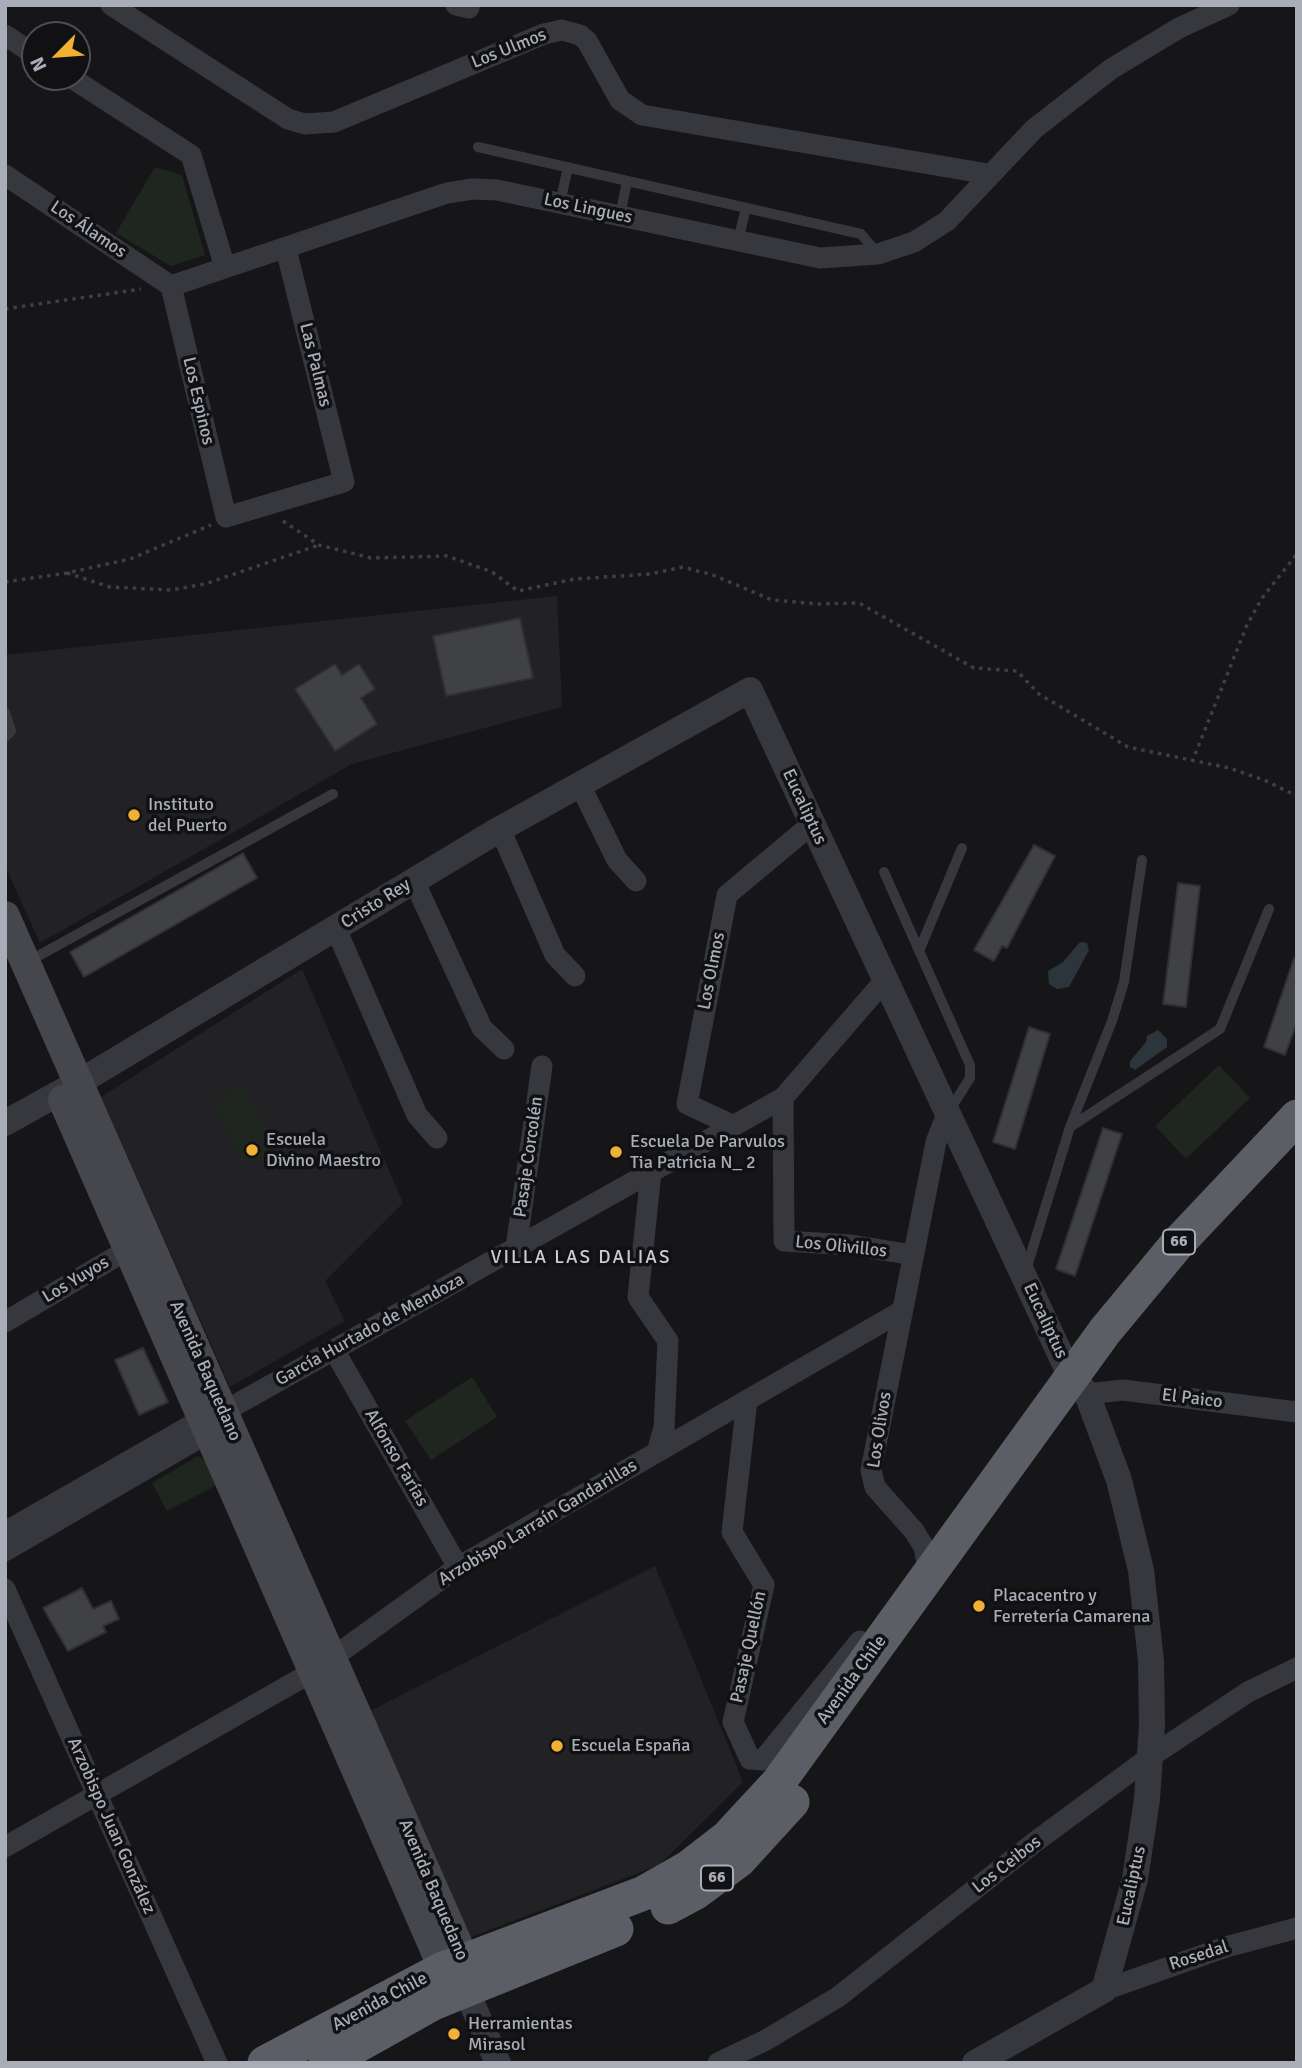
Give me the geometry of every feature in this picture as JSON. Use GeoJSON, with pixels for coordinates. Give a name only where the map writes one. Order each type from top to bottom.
{"type":"FeatureCollection","features":[{"type":"Feature","properties":{"kind":"highway","name":"Avenida Chile"},"geometry":{"type":"LineString","coordinates":[[326,2063],[433,2003],[458,1973],[675,1903],[716,1878],[761,1840],[780,1818],[888,1664],[1178,1243],[1297,1117]]}},
{"type":"Feature","properties":{"kind":"highway","name":"Avenida Chile"},"geometry":{"type":"LineString","coordinates":[[265,2063],[458,1973],[644,1893],[708,1853],[763,1802],[929,1573],[1078,1385],[1297,1145]]}},
{"type":"Feature","properties":{"kind":"main road","name":"Avenida Baquedano"},"geometry":{"type":"LineString","coordinates":[[5,916],[14,957],[212,1421],[324,1666],[458,1973]]}},
{"type":"Feature","properties":{"kind":"street","name":"Los Ulmos"},"geometry":{"type":"LineString","coordinates":[[111,5],[288,119],[305,124],[334,122],[544,34],[562,30],[580,35],[587,41],[620,100],[642,115],[988,174]]}},
{"type":"Feature","properties":{"kind":"street","name":"Los Lingues"},"geometry":{"type":"LineString","coordinates":[[171,286],[460,190],[497,190],[820,258],[878,254],[914,242],[947,221],[976,192],[988,174],[1034,129],[1111,68],[1179,28],[1229,5]]}},
{"type":"Feature","properties":{"kind":"street"},"geometry":{"type":"LineString","coordinates":[[5,36],[21,46]]}},
{"type":"Feature","properties":{"kind":"street"},"geometry":{"type":"LineString","coordinates":[[91,91],[191,155],[225,267]]}},
{"type":"Feature","properties":{"kind":"street","name":"Los Álamos"},"geometry":{"type":"LineString","coordinates":[[5,175],[171,286]]}},
{"type":"Feature","properties":{"kind":"street","name":"Las Palmas"},"geometry":{"type":"LineString","coordinates":[[260,507],[344,482],[286,249]]}},
{"type":"Feature","properties":{"kind":"street","name":"Los Espinos"},"geometry":{"type":"LineString","coordinates":[[171,286],[226,517]]}},
{"type":"Feature","properties":{"kind":"street"},"geometry":{"type":"LineString","coordinates":[[226,517],[260,507]]}},
{"type":"Feature","properties":{"kind":"street","name":"Cristo Rey"},"geometry":{"type":"LineString","coordinates":[[5,1123],[336,929],[499,829],[750,690]]}},
{"type":"Feature","properties":{"kind":"street","name":"Eucaliptus"},"geometry":{"type":"LineString","coordinates":[[750,690],[947,1114],[1078,1385],[1119,1480],[1140,1570],[1151,1661],[1150,1757],[1135,1879],[1104,1990]]}},
{"type":"Feature","properties":{"kind":"street"},"geometry":{"type":"LineString","coordinates":[[579,783],[617,860],[636,881]]}},
{"type":"Feature","properties":{"kind":"street","name":"Los Olmos"},"geometry":{"type":"LineString","coordinates":[[734,1126],[687,1104],[727,895],[812,824]]}},
{"type":"Feature","properties":{"kind":"street"},"geometry":{"type":"LineString","coordinates":[[499,829],[555,954],[575,976]]}},
{"type":"Feature","properties":{"kind":"street"},"geometry":{"type":"LineString","coordinates":[[414,881],[482,1028],[504,1049]]}},
{"type":"Feature","properties":{"kind":"street"},"geometry":{"type":"LineString","coordinates":[[336,929],[417,1115],[437,1138]]}},
{"type":"Feature","properties":{"kind":"street","name":"García Hurtado de Mendoza"},"geometry":{"type":"LineString","coordinates":[[5,1551],[212,1421],[783,1098],[885,980]]}},
{"type":"Feature","properties":{"kind":"street","name":"Pasaje Corcolén"},"geometry":{"type":"LineString","coordinates":[[516,1248],[541,1066]]}},
{"type":"Feature","properties":{"kind":"street","name":"Los Olivillos"},"geometry":{"type":"LineString","coordinates":[[783,1098],[784,1241],[851,1245],[914,1255]]}},
{"type":"Feature","properties":{"kind":"street"},"geometry":{"type":"LineString","coordinates":[[900,1312],[936,1142],[947,1114]]}},
{"type":"Feature","properties":{"kind":"street"},"geometry":{"type":"LineString","coordinates":[[651,1172],[638,1297],[668,1341],[664,1428],[657,1452]]}},
{"type":"Feature","properties":{"kind":"street","name":"Los Yuyos"},"geometry":{"type":"LineString","coordinates":[[5,1322],[138,1244]]}},
{"type":"Feature","properties":{"kind":"street","name":"Arzobispo Larraín Gandarillas"},"geometry":{"type":"LineString","coordinates":[[5,1847],[324,1666],[458,1567],[900,1312]]}},
{"type":"Feature","properties":{"kind":"street","name":"Los Olivos"},"geometry":{"type":"LineString","coordinates":[[900,1312],[871,1470],[875,1487],[924,1547],[929,1573]]}},
{"type":"Feature","properties":{"kind":"street","name":"Alfonso Farías"},"geometry":{"type":"LineString","coordinates":[[334,1350],[458,1567]]}},
{"type":"Feature","properties":{"kind":"street","name":"El Paico"},"geometry":{"type":"LineString","coordinates":[[1078,1385],[1297,1412]]}},
{"type":"Feature","properties":{"kind":"street","name":"Pasaje Quellón"},"geometry":{"type":"LineString","coordinates":[[747,1400],[732,1532],[764,1585],[733,1722],[750,1759],[763,1760],[860,1641],[873,1651]]}},
{"type":"Feature","properties":{"kind":"street","name":"García Hurtado de Mendoza"},"geometry":{"type":"LineString","coordinates":[[5,1532],[212,1421]]}},
{"type":"Feature","properties":{"kind":"street","name":"Arzobispo Juan González"},"geometry":{"type":"LineString","coordinates":[[5,1589],[217,2063]]}},
{"type":"Feature","properties":{"kind":"street","name":"Los Ceibos"},"geometry":{"type":"LineString","coordinates":[[718,2063],[766,2040],[838,1997],[1035,1842],[1150,1757],[1248,1692],[1297,1668]]}},
{"type":"Feature","properties":{"kind":"street","name":"Rosedal"},"geometry":{"type":"LineString","coordinates":[[1104,1990],[1226,1947],[1297,1928]]}},
{"type":"Feature","properties":{"kind":"street"},"geometry":{"type":"LineString","coordinates":[[458,1973],[498,2063]]}},
{"type":"Feature","properties":{"kind":"street"},"geometry":{"type":"LineString","coordinates":[[975,2063],[1104,1990]]}},
{"type":"Feature","properties":{"kind":"lane"},"geometry":{"type":"LineString","coordinates":[[478,147],[860,234],[878,254]]}},
{"type":"Feature","properties":{"kind":"lane"},"geometry":{"type":"LineString","coordinates":[[560,203],[568,167]]}},
{"type":"Feature","properties":{"kind":"lane"},"geometry":{"type":"LineString","coordinates":[[620,216],[627,181]]}},
{"type":"Feature","properties":{"kind":"lane"},"geometry":{"type":"LineString","coordinates":[[738,241],[746,208]]}},
{"type":"Feature","properties":{"kind":"lane"},"geometry":{"type":"LineString","coordinates":[[5,712],[11,731],[5,737]]}},
{"type":"Feature","properties":{"kind":"lane"},"geometry":{"type":"LineString","coordinates":[[14,957],[333,794]]}},
{"type":"Feature","properties":{"kind":"lane"},"geometry":{"type":"LineString","coordinates":[[919,951],[962,848]]}},
{"type":"Feature","properties":{"kind":"lane"},"geometry":{"type":"LineString","coordinates":[[1024,1276],[1070,1127],[1112,1021],[1124,982],[1142,860]]}},
{"type":"Feature","properties":{"kind":"lane"},"geometry":{"type":"LineString","coordinates":[[884,872],[970,1065],[970,1078],[947,1114]]}},
{"type":"Feature","properties":{"kind":"lane"},"geometry":{"type":"LineString","coordinates":[[1070,1127],[1220,1029],[1269,909]]}},
{"type":"Feature","properties":{"kind":"path"},"geometry":{"type":"LineString","coordinates":[[5,309],[171,286]]}},
{"type":"Feature","properties":{"kind":"path"},"geometry":{"type":"LineString","coordinates":[[260,507],[319,545],[371,558],[447,555],[492,572],[518,591],[575,579],[650,574],[683,567],[713,575],[772,600],[820,604],[859,603],[974,668],[1017,671],[1039,694],[1129,747],[1247,773],[1297,796]]}},
{"type":"Feature","properties":{"kind":"path"},"geometry":{"type":"LineString","coordinates":[[5,582],[67,573],[163,548],[226,517]]}},
{"type":"Feature","properties":{"kind":"path"},"geometry":{"type":"LineString","coordinates":[[67,573],[110,587],[171,590],[205,584],[319,545]]}},
{"type":"Feature","properties":{"kind":"path"},"geometry":{"type":"LineString","coordinates":[[1192,762],[1247,625],[1262,598],[1297,554]]}},
{"type":"Feature","properties":{"kind":"shaded area"},"geometry":{"type":"Polygon","coordinates":[[[155,167],[182,175],[205,255],[171,266],[116,233],[155,167]]]}},
{"type":"Feature","properties":{"kind":"shaded area","name":"Instituto del Puerto"},"geometry":{"type":"Polygon","coordinates":[[[557,596],[562,707],[352,764],[40,943],[5,866],[5,655],[557,596]]]}},
{"type":"Feature","properties":{"kind":"shaded area"},"geometry":{"type":"Polygon","coordinates":[[[1080,942],[1087,943],[1089,950],[1069,987],[1057,989],[1049,984],[1048,971],[1063,962],[1080,942]]]}},
{"type":"Feature","properties":{"kind":"shaded area","name":"Escuela Divino Maestro"},"geometry":{"type":"Polygon","coordinates":[[[302,969],[403,1203],[325,1281],[345,1321],[230,1387],[101,1097],[302,969]]]}},
{"type":"Feature","properties":{"kind":"shaded area"},"geometry":{"type":"Polygon","coordinates":[[[1158,1030],[1167,1039],[1167,1047],[1135,1070],[1130,1067],[1130,1061],[1146,1042],[1147,1036],[1158,1030]]]}},
{"type":"Feature","properties":{"kind":"shaded area"},"geometry":{"type":"Polygon","coordinates":[[[1219,1065],[1250,1098],[1186,1159],[1155,1126],[1219,1065]]]}},
{"type":"Feature","properties":{"kind":"shaded area"},"geometry":{"type":"Polygon","coordinates":[[[243,1086],[279,1147],[247,1165],[212,1104],[243,1086]]]}},
{"type":"Feature","properties":{"kind":"shaded area"},"geometry":{"type":"Polygon","coordinates":[[[472,1377],[497,1417],[431,1460],[405,1421],[472,1377]]]}},
{"type":"Feature","properties":{"kind":"shaded area"},"geometry":{"type":"Polygon","coordinates":[[[198,1456],[206,1461],[217,1485],[167,1511],[152,1483],[198,1456]]]}},
{"type":"Feature","properties":{"kind":"shaded area","name":"Escuela España"},"geometry":{"type":"Polygon","coordinates":[[[655,1566],[743,1782],[659,1865],[466,1939],[370,1711],[655,1566]]]}},
{"type":"Feature","properties":{"kind":"building"},"geometry":{"type":"Polygon","coordinates":[[[520,618],[533,678],[446,696],[433,636],[520,618]]]}},
{"type":"Feature","properties":{"kind":"building"},"geometry":{"type":"Polygon","coordinates":[[[335,664],[342,675],[359,664],[375,689],[361,698],[377,724],[335,751],[295,689],[335,664]]]}},
{"type":"Feature","properties":{"kind":"building"},"geometry":{"type":"Polygon","coordinates":[[[1034,845],[1055,856],[1007,948],[1002,946],[994,961],[974,950],[1034,845]]]}},
{"type":"Feature","properties":{"kind":"building"},"geometry":{"type":"Polygon","coordinates":[[[243,853],[257,878],[84,977],[70,952],[243,853]]]}},
{"type":"Feature","properties":{"kind":"building"},"geometry":{"type":"Polygon","coordinates":[[[1178,883],[1200,886],[1186,1007],[1163,1004],[1178,883]]]}},
{"type":"Feature","properties":{"kind":"building"},"geometry":{"type":"Polygon","coordinates":[[[1294,958],[1297,959],[1297,1022],[1285,1055],[1264,1047],[1294,958]]]}},
{"type":"Feature","properties":{"kind":"building"},"geometry":{"type":"Polygon","coordinates":[[[1029,1027],[1050,1034],[1015,1149],[993,1142],[1029,1027]]]}},
{"type":"Feature","properties":{"kind":"building"},"geometry":{"type":"Polygon","coordinates":[[[1103,1128],[1122,1134],[1075,1276],[1056,1269],[1103,1128]]]}},
{"type":"Feature","properties":{"kind":"building"},"geometry":{"type":"Polygon","coordinates":[[[143,1348],[168,1402],[139,1415],[115,1360],[143,1348]]]}},
{"type":"Feature","properties":{"kind":"building"},"geometry":{"type":"Polygon","coordinates":[[[82,1588],[93,1609],[111,1601],[119,1619],[103,1626],[106,1632],[68,1651],[43,1608],[82,1588]]]}},
{"type":"Feature","properties":{"kind":"place","name":"Instituto del Puerto"},"geometry":{"type":"Point","coordinates":[134,815]}},
{"type":"Feature","properties":{"kind":"place","name":"Escuela Divino Maestro"},"geometry":{"type":"Point","coordinates":[252,1150]}},
{"type":"Feature","properties":{"kind":"place","name":"Escuela De Parvulos Tia Patricia N_ 2"},"geometry":{"type":"Point","coordinates":[616,1152]}},
{"type":"Feature","properties":{"kind":"place","name":"Placacentro y Ferretería Camarena"},"geometry":{"type":"Point","coordinates":[979,1606]}},
{"type":"Feature","properties":{"kind":"place","name":"Escuela España"},"geometry":{"type":"Point","coordinates":[557,1746]}},
{"type":"Feature","properties":{"kind":"place","name":"Herramientas Mirasol"},"geometry":{"type":"Point","coordinates":[454,2034]}},
{"type":"Feature","properties":{"kind":"district","name":"VILLA LAS DALIAS"},"geometry":{"type":"Point","coordinates":[581,1258]}}]}
